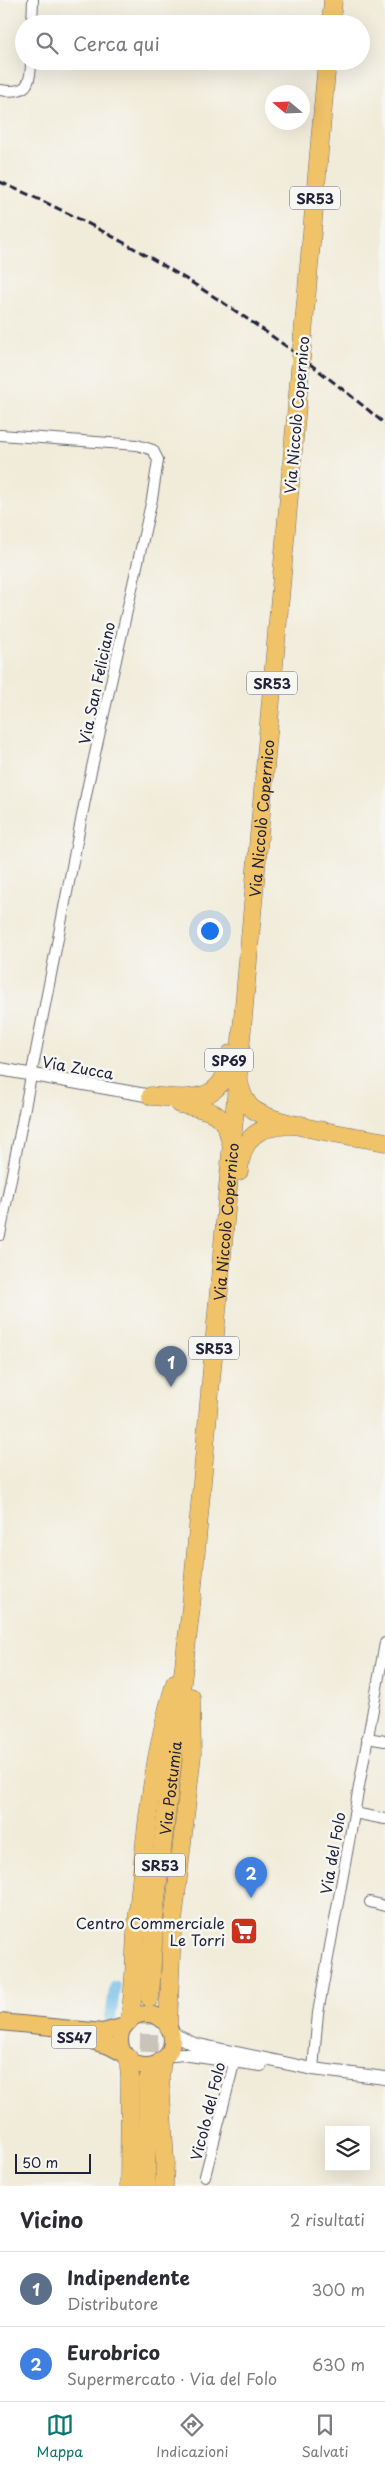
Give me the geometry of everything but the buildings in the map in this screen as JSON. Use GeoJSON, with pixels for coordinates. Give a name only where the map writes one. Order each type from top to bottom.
{"type":"FeatureCollection","features":[{"type":"Feature","properties":{"kind":"highway"},"geometry":{"type":"LineString","coordinates":[[332,15],[333,0]]}},
{"type":"Feature","properties":{"kind":"highway","name":"Via Niccolò Copernico"},"geometry":{"type":"LineString","coordinates":[[194,1576],[326,70]]}},
{"type":"Feature","properties":{"kind":"highway","name":"SP69"},"geometry":{"type":"LineString","coordinates":[[151,1096],[195,1098],[216,1090],[222,1084],[227,1075],[235,1008],[248,961]]}},
{"type":"Feature","properties":{"kind":"highway","name":"SP69"},"geometry":{"type":"LineString","coordinates":[[238,1078],[245,1100],[254,1110],[302,1126],[385,1142]]}},
{"type":"Feature","properties":{"kind":"highway","name":"SP69"},"geometry":{"type":"LineString","coordinates":[[151,1096],[216,1114],[226,1125],[231,1153]]}},
{"type":"Feature","properties":{"kind":"highway","name":"SP69"},"geometry":{"type":"LineString","coordinates":[[222,1260],[235,1214],[240,1159],[248,1140],[256,1132],[267,1127],[302,1126]]}},
{"type":"Feature","properties":{"kind":"highway","name":"Via Postumia"},"geometry":{"type":"LineString","coordinates":[[150,1998],[155,1908],[194,1576]]}},
{"type":"Feature","properties":{"kind":"highway"},"geometry":{"type":"LineString","coordinates":[[127,2023],[139,1902],[162,1725],[175,1682],[191,1607]]}},
{"type":"Feature","properties":{"kind":"highway"},"geometry":{"type":"LineString","coordinates":[[170,2029],[169,1973],[173,1922],[192,1755],[191,1607]]}},
{"type":"Feature","properties":{"kind":"highway"},"geometry":{"type":"LineString","coordinates":[[127,2056],[130,2077],[129,2186]]}},
{"type":"Feature","properties":{"kind":"highway"},"geometry":{"type":"LineString","coordinates":[[164,2058],[160,2077],[165,2161],[164,2186]]}},
{"type":"Feature","properties":{"kind":"highway"},"geometry":{"type":"LineString","coordinates":[[146,2186],[148,2080]]}},
{"type":"Feature","properties":{"kind":"main road","name":"SS47"},"geometry":{"type":"LineString","coordinates":[[0,2022],[103,2032],[127,2023],[135,2016],[150,2014],[157,2016],[170,2029]]}},
{"type":"Feature","properties":{"kind":"main road"},"geometry":{"type":"LineString","coordinates":[[127,2023],[121,2043],[127,2056]]}},
{"type":"Feature","properties":{"kind":"main road","name":"SS47"},"geometry":{"type":"LineString","coordinates":[[21,2025],[91,2040],[109,2046],[134,2062],[148,2065],[164,2058]]}},
{"type":"Feature","properties":{"kind":"main road"},"geometry":{"type":"LineString","coordinates":[[164,2058],[171,2048],[170,2029]]}},
{"type":"Feature","properties":{"kind":"street"},"geometry":{"type":"LineString","coordinates":[[32,15],[33,0]]}},
{"type":"Feature","properties":{"kind":"street"},"geometry":{"type":"LineString","coordinates":[[0,90],[15,92],[22,90],[31,78],[31,70]]}},
{"type":"Feature","properties":{"kind":"street","name":"Via San Feliciano"},"geometry":{"type":"LineString","coordinates":[[0,435],[137,445],[153,450],[158,460],[150,508],[88,785],[33,1076],[10,1177],[0,1235]]}},
{"type":"Feature","properties":{"kind":"street","name":"Via Zucca"},"geometry":{"type":"LineString","coordinates":[[0,1069],[151,1096]]}},
{"type":"Feature","properties":{"kind":"street","name":"Via del Folo"},"geometry":{"type":"LineString","coordinates":[[313,2069],[318,2012],[367,1738],[384,1658],[385,1642]]}},
{"type":"Feature","properties":{"kind":"street"},"geometry":{"type":"LineString","coordinates":[[367,1738],[385,1741]]}},
{"type":"Feature","properties":{"kind":"street"},"geometry":{"type":"LineString","coordinates":[[354,1814],[385,1819]]}},
{"type":"Feature","properties":{"kind":"street"},"geometry":{"type":"LineString","coordinates":[[370,1902],[385,1906]]}},
{"type":"Feature","properties":{"kind":"street"},"geometry":{"type":"LineString","coordinates":[[170,2029],[194,2044],[236,2057]]}},
{"type":"Feature","properties":{"kind":"street"},"geometry":{"type":"LineString","coordinates":[[164,2058],[182,2054],[236,2057],[385,2078]]}},
{"type":"Feature","properties":{"kind":"street","name":"Vicolo del Folo"},"geometry":{"type":"LineString","coordinates":[[205,2176],[236,2057]]}},
{"type":"Feature","properties":{"kind":"waterway"},"geometry":{"type":"LineString","coordinates":[[110,2021],[115,1987]]}},
{"type":"Feature","properties":{"kind":"tunnel"},"geometry":{"type":"LineString","coordinates":[[148,2079],[150,1998]]}},
{"type":"Feature","properties":{"kind":"railway"},"geometry":{"type":"LineString","coordinates":[[0,182],[103,231],[202,289],[296,353],[385,424]]}},
{"type":"Feature","properties":{"kind":"place","name":"Indipendente"},"geometry":{"type":"Point","coordinates":[171,1387]}},
{"type":"Feature","properties":{"kind":"place","name":"Eurobrico"},"geometry":{"type":"Point","coordinates":[251,1898]}},
{"type":"Feature","properties":{"kind":"place","name":"Centro Commerciale Le Torri"},"geometry":{"type":"Point","coordinates":[244,1931]}}]}
